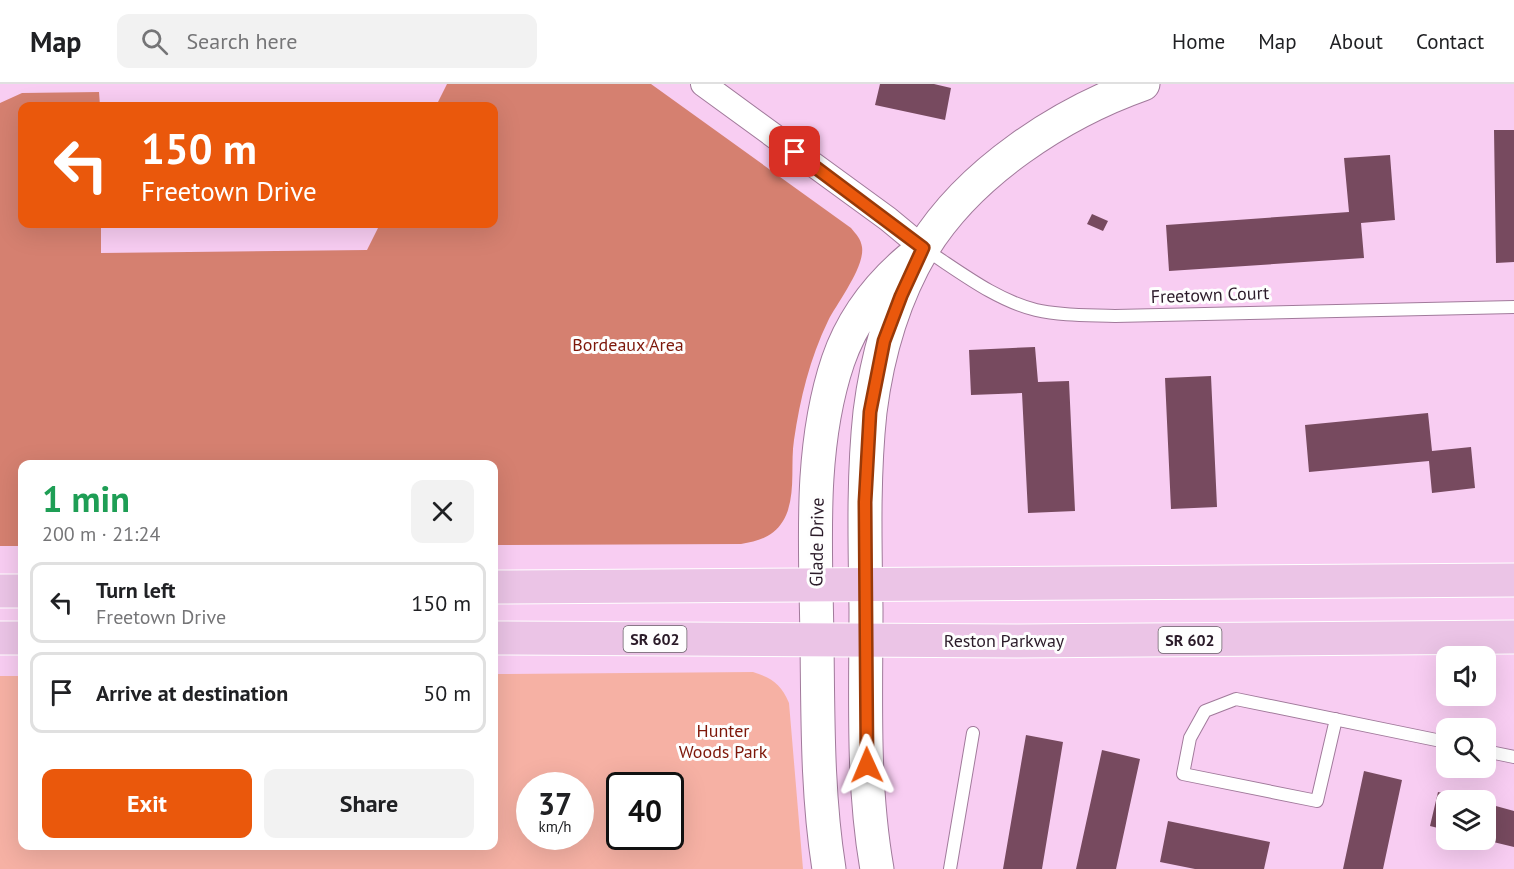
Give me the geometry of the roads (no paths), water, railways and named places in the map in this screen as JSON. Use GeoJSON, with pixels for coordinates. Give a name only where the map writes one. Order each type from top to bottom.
{"type":"FeatureCollection","features":[{"type":"Feature","properties":{"kind":"main road"},"geometry":{"type":"LineString","coordinates":[[498,587],[1514,580]]}},
{"type":"Feature","properties":{"kind":"main road"},"geometry":{"type":"LineString","coordinates":[[0,591],[18,591]]}},
{"type":"Feature","properties":{"kind":"main road","name":"Reston Parkway"},"geometry":{"type":"LineString","coordinates":[[498,638],[866,640],[1514,637]]}},
{"type":"Feature","properties":{"kind":"main road"},"geometry":{"type":"LineString","coordinates":[[0,638],[18,638]]}},
{"type":"Feature","properties":{"kind":"street"},"geometry":{"type":"LineString","coordinates":[[703,84],[888,219],[923,248]]}},
{"type":"Feature","properties":{"kind":"street","name":"Glade Drive"},"geometry":{"type":"LineString","coordinates":[[829,869],[822,811],[816,585],[820,452],[827,401],[835,370],[848,338],[871,299],[890,277],[923,248],[964,199],[1020,148],[1075,113],[1143,84]]}},
{"type":"Feature","properties":{"kind":"street","name":"Glade Drive"},"geometry":{"type":"LineString","coordinates":[[877,869],[868,782],[866,476],[874,385],[893,314],[923,248]]}},
{"type":"Feature","properties":{"kind":"lane","name":"Freetown Court"},"geometry":{"type":"LineString","coordinates":[[923,248],[1005,298],[1029,309],[1061,314],[1114,316],[1514,307]]}},
{"type":"Feature","properties":{"kind":"lane"},"geometry":{"type":"LineString","coordinates":[[1336,719],[1317,801],[1183,774],[1190,738],[1205,711],[1236,699],[1336,719],[1436,740]]}},
{"type":"Feature","properties":{"kind":"lane"},"geometry":{"type":"LineString","coordinates":[[950,869],[973,733]]}},
{"type":"Feature","properties":{"kind":"lane"},"geometry":{"type":"LineString","coordinates":[[1496,753],[1514,757]]}},
{"type":"Feature","properties":{"kind":"park label","name":"Bordeaux Area"},"geometry":{"type":"Point","coordinates":[628,345]}},
{"type":"Feature","properties":{"kind":"park label","name":"Hunter Woods Park"},"geometry":{"type":"Point","coordinates":[723,741]}}]}
